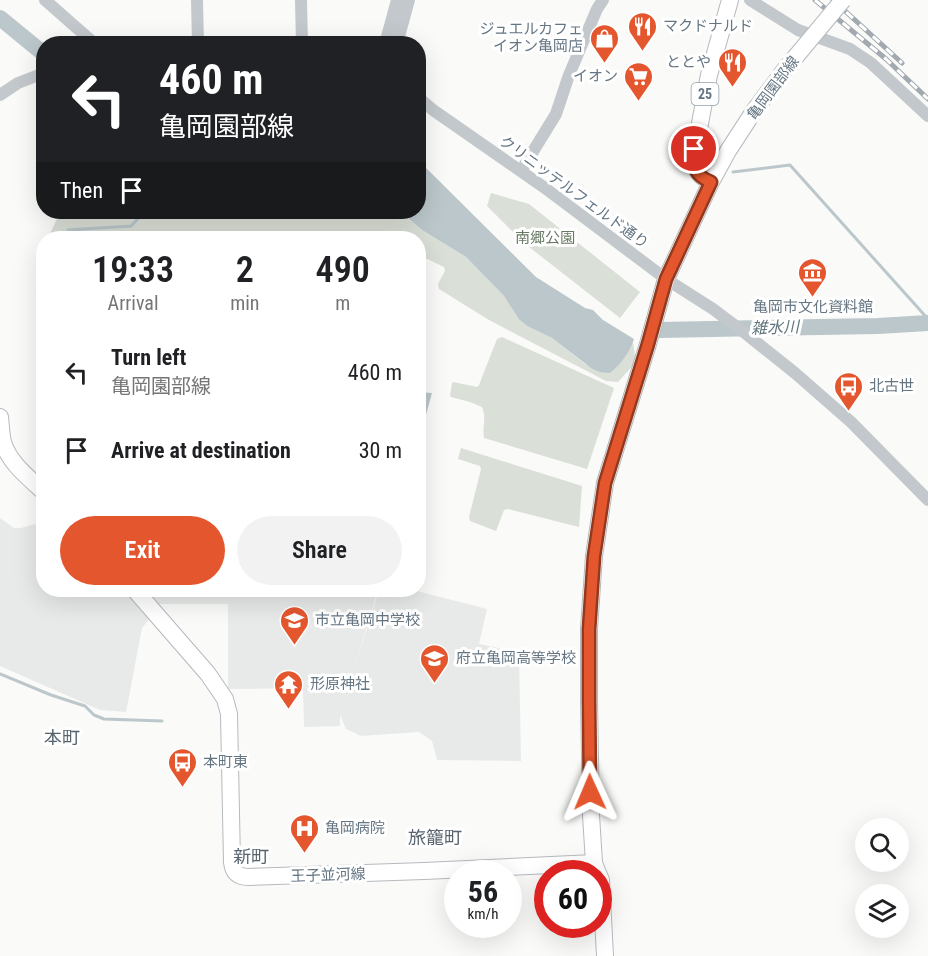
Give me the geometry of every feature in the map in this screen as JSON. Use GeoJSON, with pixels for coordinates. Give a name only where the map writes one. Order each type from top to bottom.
{"type":"FeatureCollection","features":[{"type":"Feature","properties":{"kind":"main road","name":"25"},"geometry":{"type":"LineString","coordinates":[[711,182],[704,180],[698,174],[693,161],[709,75],[730,0]]}},
{"type":"Feature","properties":{"kind":"main road","name":"亀岡園部線"},"geometry":{"type":"LineString","coordinates":[[596,860],[591,815],[589,629],[594,556],[605,483],[666,279],[711,182],[754,111],[843,0]]}},
{"type":"Feature","properties":{"kind":"main road"},"geometry":{"type":"LineString","coordinates":[[0,417],[3,442],[10,456],[36,484]]}},
{"type":"Feature","properties":{"kind":"main road","name":"王子並河線"},"geometry":{"type":"LineString","coordinates":[[141,597],[208,674],[225,699],[229,714],[232,862],[236,874],[242,877],[424,871],[534,870]]}},
{"type":"Feature","properties":{"kind":"main road","name":"亀岡園部線"},"geometry":{"type":"LineString","coordinates":[[604,938],[605,956]]}},
{"type":"Feature","properties":{"kind":"street"},"geometry":{"type":"LineString","coordinates":[[45,0],[86,36]]}},
{"type":"Feature","properties":{"kind":"street"},"geometry":{"type":"LineString","coordinates":[[197,0],[198,36]]}},
{"type":"Feature","properties":{"kind":"street"},"geometry":{"type":"LineString","coordinates":[[301,0],[302,36]]}},
{"type":"Feature","properties":{"kind":"street"},"geometry":{"type":"LineString","coordinates":[[387,36],[397,0]]}},
{"type":"Feature","properties":{"kind":"street"},"geometry":{"type":"LineString","coordinates":[[399,36],[410,0]]}},
{"type":"Feature","properties":{"kind":"street"},"geometry":{"type":"LineString","coordinates":[[521,171],[556,114],[569,75],[603,0]]}},
{"type":"Feature","properties":{"kind":"street"},"geometry":{"type":"LineString","coordinates":[[750,0],[798,30],[850,49],[872,63],[928,116]]}},
{"type":"Feature","properties":{"kind":"street"},"geometry":{"type":"LineString","coordinates":[[0,95],[36,76]]}},
{"type":"Feature","properties":{"kind":"street","name":"クリニッテルフェルド通り"},"geometry":{"type":"LineString","coordinates":[[426,104],[521,171],[666,279],[713,309],[795,373],[852,422],[928,500]]}},
{"type":"Feature","properties":{"kind":"shaded area"},"geometry":{"type":"Polygon","coordinates":[[[426,168],[536,277],[585,308],[593,310],[603,320],[634,339],[628,353],[610,373],[599,372],[591,368],[552,338],[527,326],[519,319],[504,296],[466,257],[422,230],[409,219],[426,219],[426,168]]]}},
{"type":"Feature","properties":{"kind":"shaded area"},"geometry":{"type":"Polygon","coordinates":[[[426,393],[432,393],[426,415],[426,393]]]}},
{"type":"Feature","properties":{"kind":"shaded area"},"geometry":{"type":"Polygon","coordinates":[[[0,518],[14,528],[36,524],[36,597],[131,597],[150,618],[142,628],[126,712],[100,710],[0,666],[0,518]]]}},
{"type":"Feature","properties":{"kind":"shaded area","name":"府立亀岡高等学校"},"geometry":{"type":"Polygon","coordinates":[[[426,593],[487,609],[479,644],[519,652],[521,761],[437,760],[432,741],[419,732],[361,736],[346,729],[340,715],[340,726],[304,727],[303,688],[228,689],[228,604],[151,604],[144,597],[376,597],[352,676],[377,597],[426,597],[426,593]]]}},
{"type":"Feature","properties":{"kind":"green space","name":"南郷公園"},"geometry":{"type":"Polygon","coordinates":[[[491,193],[529,204],[640,292],[620,318],[524,243],[487,206],[491,193]]]}},
{"type":"Feature","properties":{"kind":"green space"},"geometry":{"type":"Polygon","coordinates":[[[57,219],[409,219],[424,231],[51,231],[57,219]]]}},
{"type":"Feature","properties":{"kind":"green space"},"geometry":{"type":"Polygon","coordinates":[[[426,232],[466,257],[504,296],[527,326],[552,338],[585,364],[599,372],[626,355],[633,342],[636,362],[618,382],[606,381],[489,320],[439,289],[438,284],[445,271],[444,267],[426,258],[426,232]]]}},
{"type":"Feature","properties":{"kind":"green space"},"geometry":{"type":"Polygon","coordinates":[[[502,337],[614,388],[587,469],[484,438],[482,407],[450,396],[453,382],[477,387],[479,385],[497,339],[502,337]]]}},
{"type":"Feature","properties":{"kind":"green space"},"geometry":{"type":"Polygon","coordinates":[[[461,448],[582,486],[579,527],[508,509],[504,510],[496,531],[470,521],[469,517],[481,469],[480,466],[458,459],[461,448]]]}},
{"type":"Feature","properties":{"kind":"waterway","name":"雑水川"},"geometry":{"type":"LineString","coordinates":[[0,18],[36,47]]}},
{"type":"Feature","properties":{"kind":"waterway"},"geometry":{"type":"LineString","coordinates":[[733,172],[790,165],[928,319]]}},
{"type":"Feature","properties":{"kind":"waterway"},"geometry":{"type":"LineString","coordinates":[[68,230],[131,226],[138,219]]}},
{"type":"Feature","properties":{"kind":"waterway","name":"雑水川"},"geometry":{"type":"LineString","coordinates":[[658,330],[928,323]]}},
{"type":"Feature","properties":{"kind":"waterway"},"geometry":{"type":"LineString","coordinates":[[0,674],[85,706],[94,715],[104,719],[162,721]]}},
{"type":"Feature","properties":{"kind":"railway"},"geometry":{"type":"LineString","coordinates":[[815,0],[886,59],[928,99]]}},
{"type":"Feature","properties":{"kind":"railway"},"geometry":{"type":"LineString","coordinates":[[833,0],[902,63]]}},
{"type":"Feature","properties":{"kind":"place","name":"マクドナルド"},"geometry":{"type":"Point","coordinates":[642,52]}},
{"type":"Feature","properties":{"kind":"place","name":"ジュエルカフェ イオン亀岡店"},"geometry":{"type":"Point","coordinates":[604,64]}},
{"type":"Feature","properties":{"kind":"place","name":"ととや"},"geometry":{"type":"Point","coordinates":[732,88]}},
{"type":"Feature","properties":{"kind":"place","name":"イオン"},"geometry":{"type":"Point","coordinates":[639,102]}},
{"type":"Feature","properties":{"kind":"place","name":"亀岡市文化資料館"},"geometry":{"type":"Point","coordinates":[813,298]}},
{"type":"Feature","properties":{"kind":"place","name":"北古世"},"geometry":{"type":"Point","coordinates":[848,412]}},
{"type":"Feature","properties":{"kind":"place","name":"市立亀岡中学校"},"geometry":{"type":"Point","coordinates":[294,646]}},
{"type":"Feature","properties":{"kind":"place","name":"府立亀岡高等学校"},"geometry":{"type":"Point","coordinates":[435,684]}},
{"type":"Feature","properties":{"kind":"place","name":"形原神社"},"geometry":{"type":"Point","coordinates":[289,710]}},
{"type":"Feature","properties":{"kind":"place","name":"本町東"},"geometry":{"type":"Point","coordinates":[182,788]}},
{"type":"Feature","properties":{"kind":"place","name":"亀岡病院"},"geometry":{"type":"Point","coordinates":[304,854]}},
{"type":"Feature","properties":{"kind":"district","name":"本町"},"geometry":{"type":"Point","coordinates":[62,738]}},
{"type":"Feature","properties":{"kind":"district","name":"旅籠町"},"geometry":{"type":"Point","coordinates":[435,838]}},
{"type":"Feature","properties":{"kind":"district","name":"新町"},"geometry":{"type":"Point","coordinates":[251,857]}},
{"type":"Feature","properties":{"kind":"route"},"geometry":{"type":"LineString","coordinates":[[590,792],[589,629],[594,556],[605,483],[666,279],[711,182],[704,180],[698,174],[693,161],[694,149]]}}]}
